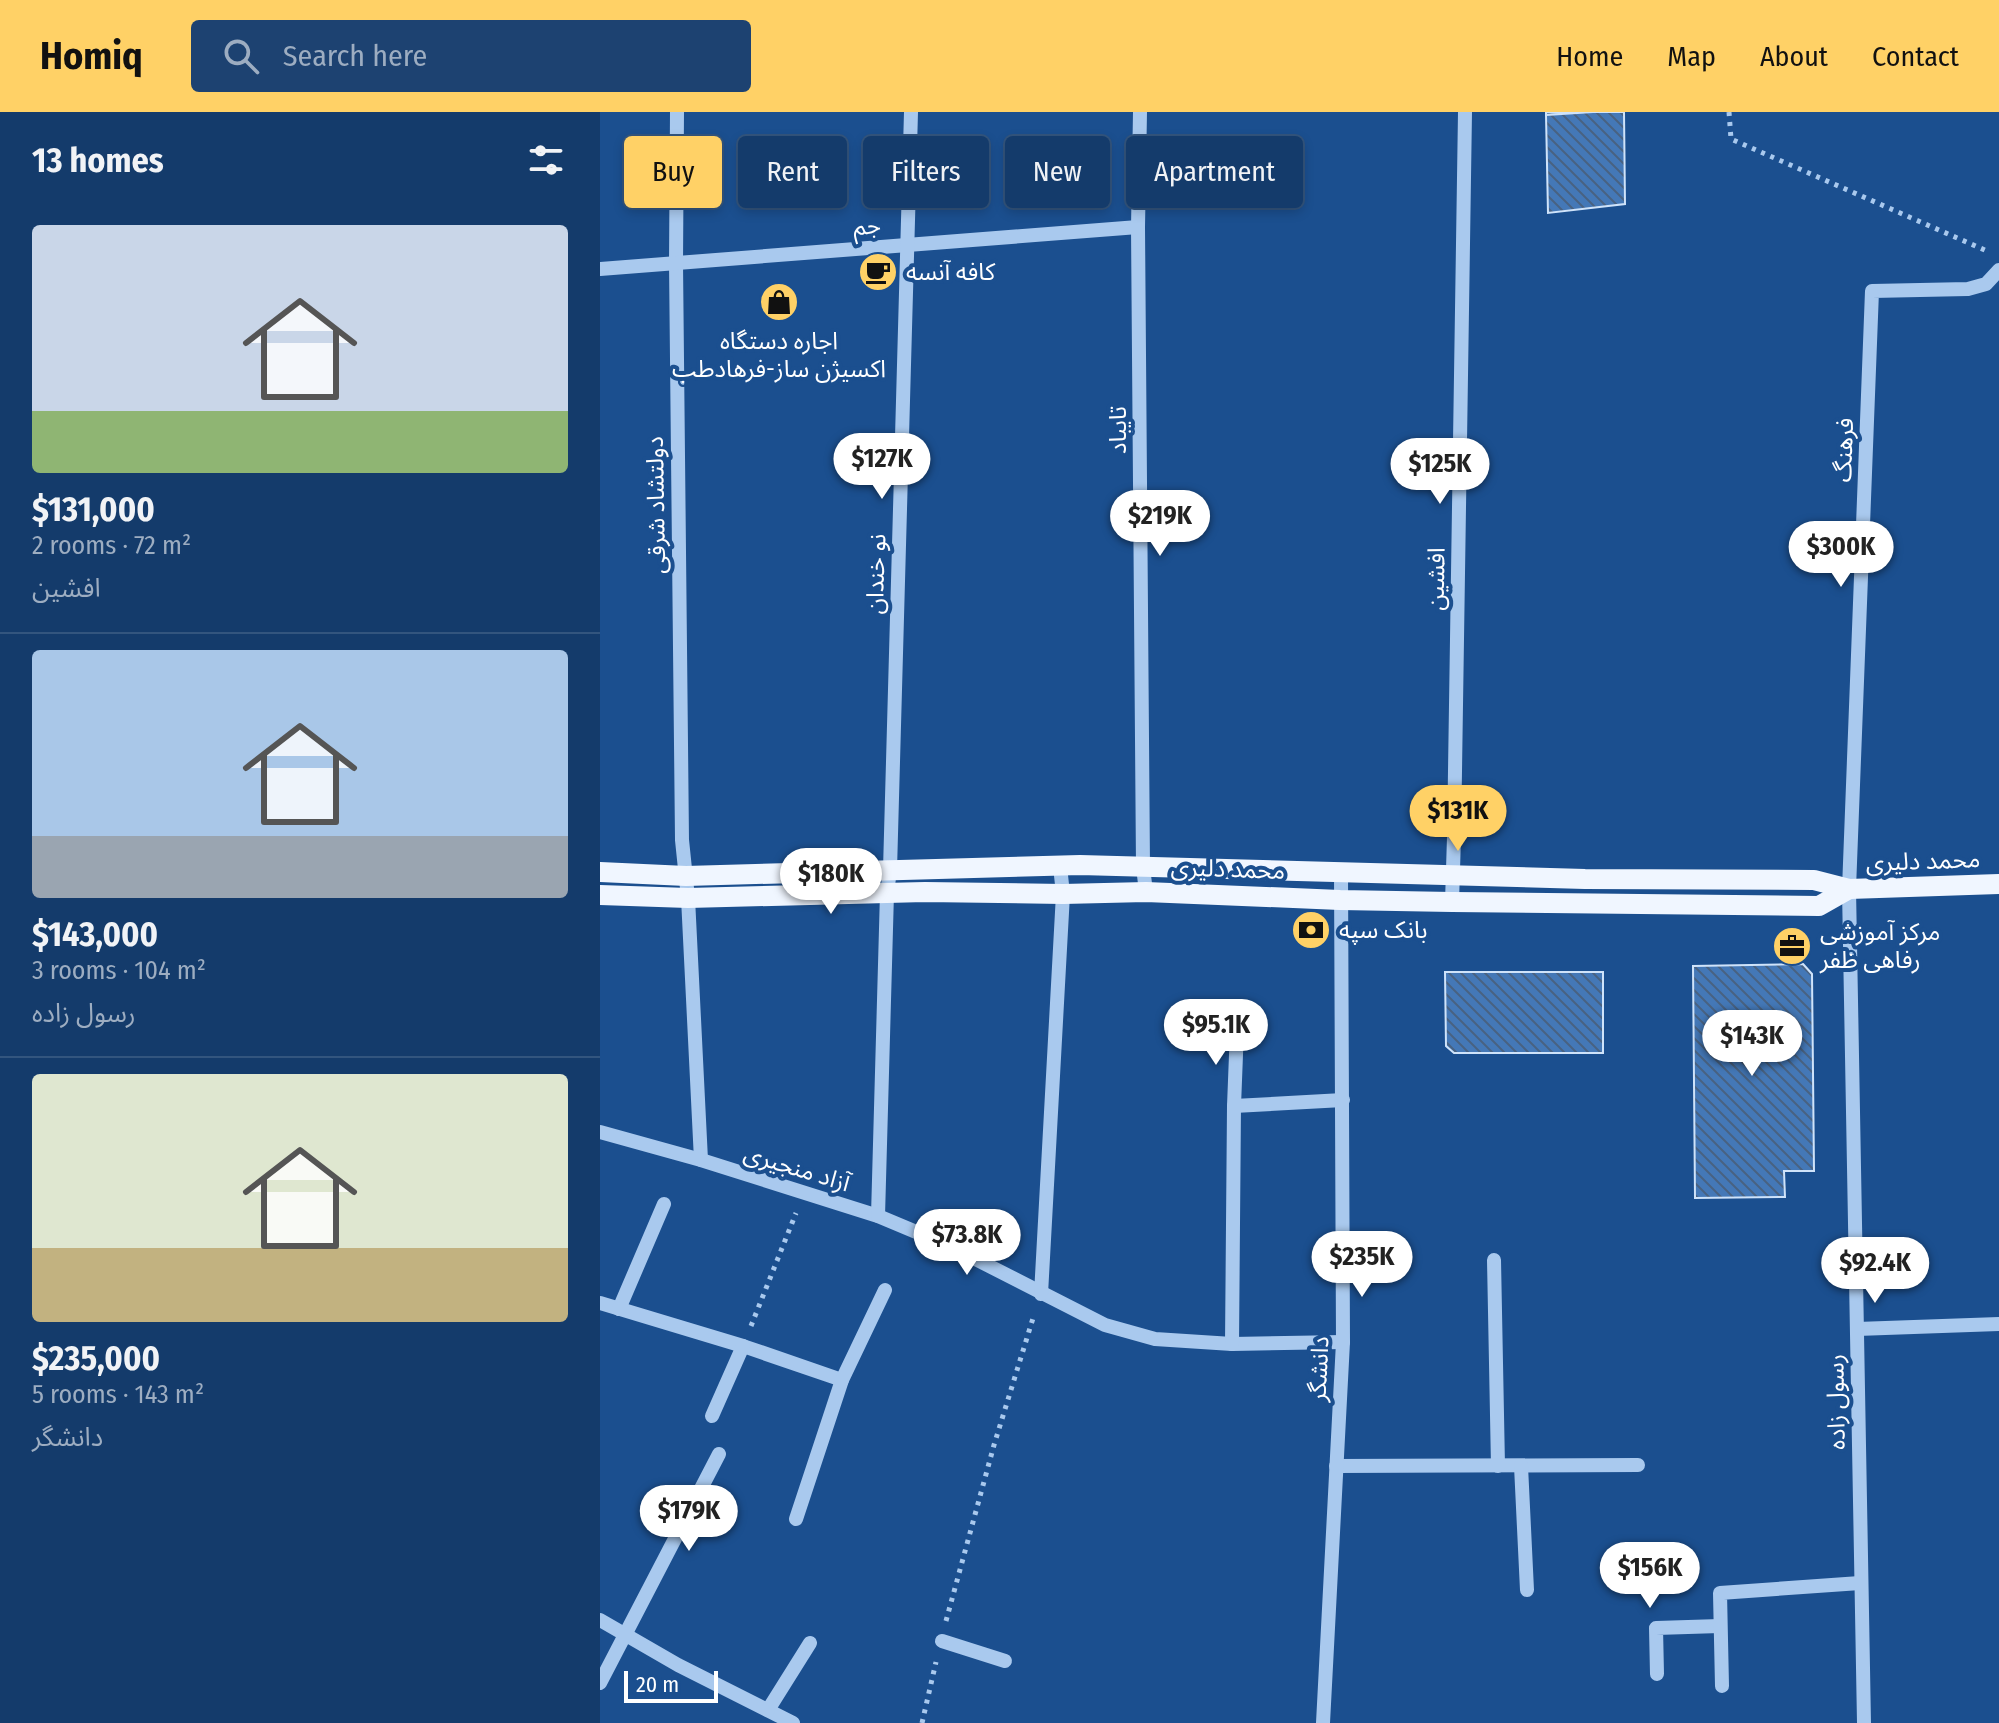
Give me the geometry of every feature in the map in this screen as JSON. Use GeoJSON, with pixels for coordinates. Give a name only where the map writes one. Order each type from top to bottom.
{"type":"FeatureCollection","features":[{"type":"Feature","properties":{"kind":"main road","name":"محمد دلیری"},"geometry":{"type":"LineString","coordinates":[[600,872],[686,876],[1060,866],[1585,879],[1814,880],[1849,889],[1999,884]]}},
{"type":"Feature","properties":{"kind":"main road","name":"محمد دلیری"},"geometry":{"type":"LineString","coordinates":[[600,895],[688,898],[1146,892],[1340,900],[1819,906],[1849,889]]}},
{"type":"Feature","properties":{"kind":"street","name":"دولتشاد شرقی"},"geometry":{"type":"LineString","coordinates":[[677,112],[682,840],[688,898],[701,1160]]}},
{"type":"Feature","properties":{"kind":"street","name":"نو خندان"},"geometry":{"type":"LineString","coordinates":[[878,1216],[911,112]]}},
{"type":"Feature","properties":{"kind":"street","name":"تایباد"},"geometry":{"type":"LineString","coordinates":[[1140,112],[1138,227],[1143,867],[1146,892]]}},
{"type":"Feature","properties":{"kind":"street","name":"افشین"},"geometry":{"type":"LineString","coordinates":[[1452,902],[1465,112]]}},
{"type":"Feature","properties":{"kind":"street","name":"جم"},"geometry":{"type":"LineString","coordinates":[[600,269],[1138,227]]}},
{"type":"Feature","properties":{"kind":"street","name":"فرهنگ"},"geometry":{"type":"LineString","coordinates":[[1849,889],[1872,291],[1968,289],[1986,284],[1999,270]]}},
{"type":"Feature","properties":{"kind":"street"},"geometry":{"type":"LineString","coordinates":[[1041,1294],[1063,894],[1060,866]]}},
{"type":"Feature","properties":{"kind":"street","name":"دانشگر"},"geometry":{"type":"LineString","coordinates":[[1323,1723],[1343,1342],[1341,872]]}},
{"type":"Feature","properties":{"kind":"street","name":"رسول زاده"},"geometry":{"type":"LineString","coordinates":[[1849,889],[1864,1723]]}},
{"type":"Feature","properties":{"kind":"street"},"geometry":{"type":"LineString","coordinates":[[1232,1344],[1237,1029]]}},
{"type":"Feature","properties":{"kind":"street"},"geometry":{"type":"LineString","coordinates":[[1234,1106],[1343,1100]]}},
{"type":"Feature","properties":{"kind":"street","name":"آزاد منجیری"},"geometry":{"type":"LineString","coordinates":[[600,1132],[701,1160],[878,1216],[952,1247],[1105,1325],[1155,1339],[1232,1344],[1343,1342]]}},
{"type":"Feature","properties":{"kind":"street"},"geometry":{"type":"LineString","coordinates":[[619,1309],[664,1204]]}},
{"type":"Feature","properties":{"kind":"street"},"geometry":{"type":"LineString","coordinates":[[1494,1260],[1498,1466]]}},
{"type":"Feature","properties":{"kind":"street"},"geometry":{"type":"LineString","coordinates":[[796,1519],[842,1380],[885,1290]]}},
{"type":"Feature","properties":{"kind":"street"},"geometry":{"type":"LineString","coordinates":[[600,1303],[842,1380]]}},
{"type":"Feature","properties":{"kind":"street"},"geometry":{"type":"LineString","coordinates":[[1857,1329],[1999,1324]]}},
{"type":"Feature","properties":{"kind":"street"},"geometry":{"type":"LineString","coordinates":[[712,1416],[743,1346]]}},
{"type":"Feature","properties":{"kind":"street"},"geometry":{"type":"LineString","coordinates":[[600,1683],[719,1454]]}},
{"type":"Feature","properties":{"kind":"street"},"geometry":{"type":"LineString","coordinates":[[1336,1466],[1638,1465]]}},
{"type":"Feature","properties":{"kind":"street"},"geometry":{"type":"LineString","coordinates":[[1521,1466],[1527,1590]]}},
{"type":"Feature","properties":{"kind":"street"},"geometry":{"type":"LineString","coordinates":[[1722,1686],[1720,1593],[1860,1583]]}},
{"type":"Feature","properties":{"kind":"street"},"geometry":{"type":"LineString","coordinates":[[600,1620],[678,1665],[793,1723]]}},
{"type":"Feature","properties":{"kind":"street"},"geometry":{"type":"LineString","coordinates":[[1657,1674],[1656,1628],[1720,1626]]}},
{"type":"Feature","properties":{"kind":"street"},"geometry":{"type":"LineString","coordinates":[[942,1641],[1005,1661]]}},
{"type":"Feature","properties":{"kind":"street"},"geometry":{"type":"LineString","coordinates":[[768,1710],[810,1643]]}},
{"type":"Feature","properties":{"kind":"path"},"geometry":{"type":"LineString","coordinates":[[1729,112],[1731,139],[1999,256]]}},
{"type":"Feature","properties":{"kind":"path"},"geometry":{"type":"LineString","coordinates":[[743,1346],[804,1193]]}},
{"type":"Feature","properties":{"kind":"path"},"geometry":{"type":"LineString","coordinates":[[922,1723],[956,1578],[1041,1294]]}},
{"type":"Feature","properties":{"kind":"building"},"geometry":{"type":"Polygon","coordinates":[[[1546,112],[1593,112],[1546,115],[1546,112]]]}},
{"type":"Feature","properties":{"kind":"building"},"geometry":{"type":"Polygon","coordinates":[[[1624,112],[1625,204],[1548,213],[1546,115],[1624,112]]]}},
{"type":"Feature","properties":{"kind":"building"},"geometry":{"type":"Polygon","coordinates":[[[1803,964],[1812,974],[1814,1171],[1784,1171],[1785,1197],[1695,1198],[1693,966],[1803,964]]]}},
{"type":"Feature","properties":{"kind":"building"},"geometry":{"type":"Polygon","coordinates":[[[1445,972],[1603,972],[1603,1053],[1454,1053],[1446,1046],[1445,972]]]}},
{"type":"Feature","properties":{"kind":"place","name":"کافه آنسه"},"geometry":{"type":"Point","coordinates":[878,272]}},
{"type":"Feature","properties":{"kind":"place","name":"اجاره دستگاه اکسیژن ساز-فرهادطب"},"geometry":{"type":"Point","coordinates":[779,302]}},
{"type":"Feature","properties":{"kind":"place","name":"بانک سپه"},"geometry":{"type":"Point","coordinates":[1311,930]}},
{"type":"Feature","properties":{"kind":"place","name":"مرکز آموزشی رفاهی ظفر"},"geometry":{"type":"Point","coordinates":[1792,946]}}]}
